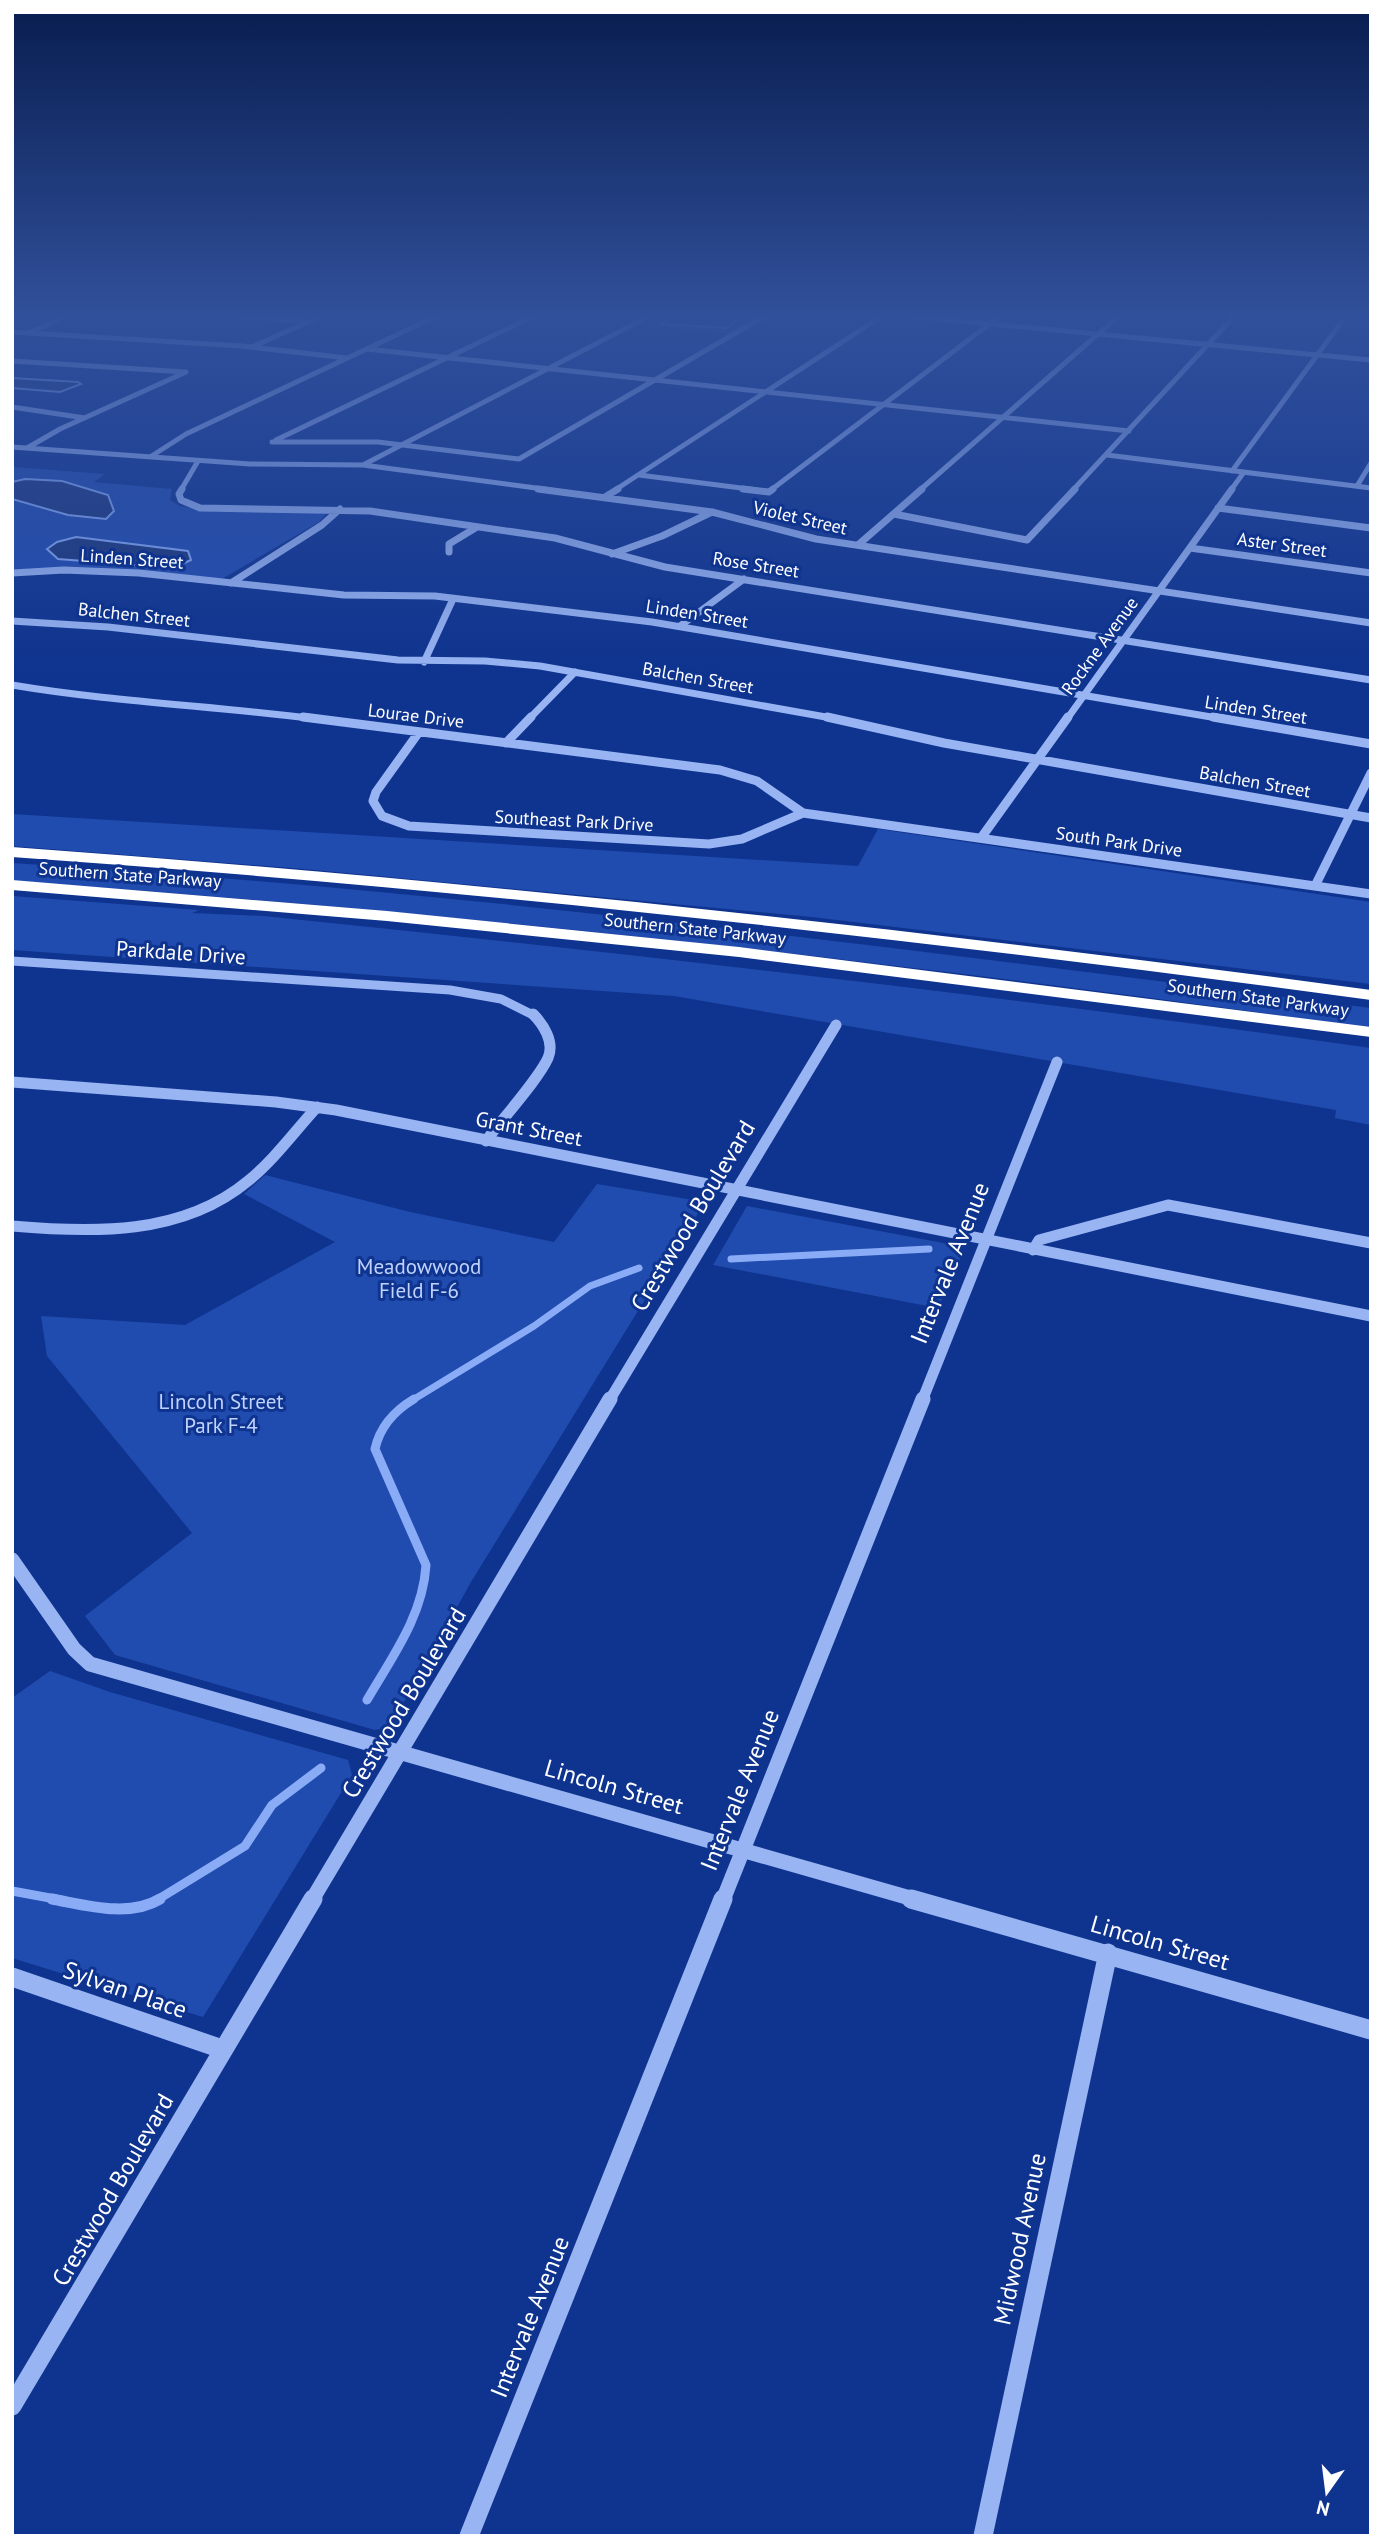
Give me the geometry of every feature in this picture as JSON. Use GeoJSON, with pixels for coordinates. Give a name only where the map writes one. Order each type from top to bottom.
{"type":"FeatureCollection","features":[{"type":"Feature","properties":{"kind":"highway","name":"Southern State Parkway"},"geometry":{"type":"LineString","coordinates":[[12,852],[584,900],[1080,955],[1371,995]]}},
{"type":"Feature","properties":{"kind":"highway","name":"Southern State Parkway"},"geometry":{"type":"LineString","coordinates":[[12,885],[374,914],[739,952],[1371,1032]]}},
{"type":"Feature","properties":{"kind":"street"},"geometry":{"type":"LineString","coordinates":[[27,448],[59,432]]}},
{"type":"Feature","properties":{"kind":"street"},"geometry":{"type":"LineString","coordinates":[[150,457],[190,432]]}},
{"type":"Feature","properties":{"kind":"street"},"geometry":{"type":"LineString","coordinates":[[293,432],[272,442],[378,442],[519,459],[566,432]]}},
{"type":"Feature","properties":{"kind":"street"},"geometry":{"type":"LineString","coordinates":[[363,465],[428,432]]}},
{"type":"Feature","properties":{"kind":"street"},"geometry":{"type":"LineString","coordinates":[[605,498],[705,432]]}},
{"type":"Feature","properties":{"kind":"street"},"geometry":{"type":"LineString","coordinates":[[639,475],[769,492],[848,432]]}},
{"type":"Feature","properties":{"kind":"street"},"geometry":{"type":"LineString","coordinates":[[858,545],[989,432]]}},
{"type":"Feature","properties":{"kind":"street"},"geometry":{"type":"LineString","coordinates":[[894,514],[1027,540],[1128,432]]}},
{"type":"Feature","properties":{"kind":"street"},"geometry":{"type":"LineString","coordinates":[[1232,471],[1261,432]]}},
{"type":"Feature","properties":{"kind":"street","name":"Violet Street"},"geometry":{"type":"LineString","coordinates":[[12,447],[250,464],[363,465],[712,512],[816,539],[1371,623]]}},
{"type":"Feature","properties":{"kind":"street"},"geometry":{"type":"LineString","coordinates":[[1107,455],[1371,488]]}},
{"type":"Feature","properties":{"kind":"street","name":"Rose Street"},"geometry":{"type":"LineString","coordinates":[[198,461],[179,495],[189,505],[216,509],[340,509],[555,538],[665,567],[1371,680]]}},
{"type":"Feature","properties":{"kind":"street"},"geometry":{"type":"LineString","coordinates":[[1357,486],[1371,463]]}},
{"type":"Feature","properties":{"kind":"street","name":"Rockne Avenue"},"geometry":{"type":"LineString","coordinates":[[981,838],[1244,472]]}},
{"type":"Feature","properties":{"kind":"street"},"geometry":{"type":"LineString","coordinates":[[1218,508],[1371,528]]}},
{"type":"Feature","properties":{"kind":"street"},"geometry":{"type":"LineString","coordinates":[[231,583],[322,525],[340,509]]}},
{"type":"Feature","properties":{"kind":"street"},"geometry":{"type":"LineString","coordinates":[[612,554],[662,536],[712,512]]}},
{"type":"Feature","properties":{"kind":"street"},"geometry":{"type":"LineString","coordinates":[[449,552],[449,544],[477,527]]}},
{"type":"Feature","properties":{"kind":"street","name":"Aster Street"},"geometry":{"type":"LineString","coordinates":[[1189,548],[1371,573]]}},
{"type":"Feature","properties":{"kind":"street","name":"Linden Street"},"geometry":{"type":"LineString","coordinates":[[12,573],[52,570],[139,573],[344,595],[453,599],[680,626],[918,665],[1082,697],[1371,744]]}},
{"type":"Feature","properties":{"kind":"street"},"geometry":{"type":"LineString","coordinates":[[680,626],[744,579]]}},
{"type":"Feature","properties":{"kind":"street"},"geometry":{"type":"LineString","coordinates":[[424,662],[453,599]]}},
{"type":"Feature","properties":{"kind":"street","name":"Balchen Street"},"geometry":{"type":"LineString","coordinates":[[12,621],[69,623],[424,662],[506,662],[575,672],[837,719],[944,743],[1371,818]]}},
{"type":"Feature","properties":{"kind":"street"},"geometry":{"type":"LineString","coordinates":[[506,743],[575,672]]}},
{"type":"Feature","properties":{"kind":"street","name":"Lourae Drive"},"geometry":{"type":"LineString","coordinates":[[12,685],[59,693],[205,705],[736,772],[769,785],[803,813]]}},
{"type":"Feature","properties":{"kind":"street","name":"Southeast Park Drive"},"geometry":{"type":"LineString","coordinates":[[419,732],[376,792],[373,801],[382,816],[409,825],[709,844],[742,839],[803,813],[862,820]]}},
{"type":"Feature","properties":{"kind":"street"},"geometry":{"type":"LineString","coordinates":[[1315,886],[1371,773]]}},
{"type":"Feature","properties":{"kind":"street","name":"South Park Drive"},"geometry":{"type":"LineString","coordinates":[[862,820],[1371,894]]}},
{"type":"Feature","properties":{"kind":"street","name":"Parkdale Drive"},"geometry":{"type":"LineString","coordinates":[[12,961],[487,994],[520,1005],[538,1018],[551,1041],[549,1056],[486,1140]]}},
{"type":"Feature","properties":{"kind":"street","name":"Crestwood Boulevard"},"geometry":{"type":"LineString","coordinates":[[12,2406],[222,2049],[836,1025]]}},
{"type":"Feature","properties":{"kind":"street","name":"Intervale Avenue"},"geometry":{"type":"LineString","coordinates":[[469,2536],[1057,1062]]}},
{"type":"Feature","properties":{"kind":"street","name":"Grant Street"},"geometry":{"type":"LineString","coordinates":[[12,1082],[317,1107],[1371,1315]]}},
{"type":"Feature","properties":{"kind":"street"},"geometry":{"type":"LineString","coordinates":[[12,1226],[114,1231],[157,1224],[204,1209],[235,1191],[257,1172],[317,1107]]}},
{"type":"Feature","properties":{"kind":"street"},"geometry":{"type":"LineString","coordinates":[[1033,1250],[1040,1240],[1168,1205],[1371,1243]]}},
{"type":"Feature","properties":{"kind":"street","name":"Lincoln Street"},"geometry":{"type":"LineString","coordinates":[[12,1560],[74,1649],[90,1664],[1371,2029]]}},
{"type":"Feature","properties":{"kind":"street","name":"Midwood Avenue"},"geometry":{"type":"LineString","coordinates":[[983,2536],[1108,1953]]}},
{"type":"Feature","properties":{"kind":"street","name":"Sylvan Place"},"geometry":{"type":"LineString","coordinates":[[12,1977],[222,2049]]}},
{"type":"Feature","properties":{"kind":"green space"},"geometry":{"type":"Polygon","coordinates":[[[12,467],[105,474],[94,482],[172,489],[170,500],[180,506],[214,512],[328,511],[319,522],[220,580],[97,568],[12,569],[12,467]]]}},
{"type":"Feature","properties":{"kind":"green space"},"geometry":{"type":"Polygon","coordinates":[[[12,814],[858,866],[878,829],[1371,902],[1371,984],[812,917],[304,869],[12,846],[12,814]]]}},
{"type":"Feature","properties":{"kind":"green space"},"geometry":{"type":"Polygon","coordinates":[[[12,863],[353,889],[862,944],[1371,1008],[1371,1028],[693,942],[353,908],[12,881],[12,863]]]}},
{"type":"Feature","properties":{"kind":"green space"},"geometry":{"type":"Polygon","coordinates":[[[12,896],[199,910],[192,913],[263,916],[679,961],[956,993],[1371,1048],[1371,1125],[1335,1118],[1336,1110],[674,996],[12,950],[12,896]]]}},
{"type":"Feature","properties":{"kind":"green space"},"geometry":{"type":"Polygon","coordinates":[[[265,1175],[410,1212],[554,1242],[597,1184],[705,1202],[471,1582],[390,1727],[375,1730],[115,1655],[85,1616],[192,1533],[47,1356],[41,1316],[185,1325],[335,1242],[244,1194],[265,1175]]]}},
{"type":"Feature","properties":{"kind":"green space"},"geometry":{"type":"Polygon","coordinates":[[[747,1206],[959,1246],[956,1249],[963,1253],[938,1308],[713,1265],[747,1206]]]}},
{"type":"Feature","properties":{"kind":"green space"},"geometry":{"type":"Polygon","coordinates":[[[50,1671],[110,1692],[348,1760],[352,1775],[203,2017],[12,1958],[12,1698],[50,1671]]]}},
{"type":"Feature","properties":{"kind":"shaded area"},"geometry":{"type":"Polygon","coordinates":[[[25,479],[62,481],[108,495],[114,511],[106,519],[68,515],[12,499],[12,482],[25,479]]]}},
{"type":"Feature","properties":{"kind":"shaded area"},"geometry":{"type":"Polygon","coordinates":[[[76,537],[188,551],[191,560],[174,568],[58,559],[47,549],[57,542],[76,537]]]}},
{"type":"Feature","properties":{"kind":"waterway"},"geometry":{"type":"LineString","coordinates":[[731,1259],[929,1249]]}},
{"type":"Feature","properties":{"kind":"waterway"},"geometry":{"type":"LineString","coordinates":[[412,1400],[534,1326],[590,1286],[639,1268]]}},
{"type":"Feature","properties":{"kind":"waterway"},"geometry":{"type":"LineString","coordinates":[[367,1700],[405,1636],[424,1584],[426,1565],[375,1449],[380,1433],[389,1420],[412,1400]]}},
{"type":"Feature","properties":{"kind":"waterway"},"geometry":{"type":"LineString","coordinates":[[157,1900],[245,1846],[272,1805],[321,1768]]}},
{"type":"Feature","properties":{"kind":"waterway"},"geometry":{"type":"LineString","coordinates":[[12,1891],[61,1900]]}},
{"type":"Feature","properties":{"kind":"waterway"},"geometry":{"type":"LineString","coordinates":[[52,1899],[92,1907],[121,1909],[148,1905],[160,1899]]}},
{"type":"Feature","properties":{"kind":"park label","name":"Meadowwood Field F-6"},"geometry":{"type":"Point","coordinates":[419,1279]}},
{"type":"Feature","properties":{"kind":"park label","name":"Lincoln Street Park F-4"},"geometry":{"type":"Point","coordinates":[221,1414]}}]}
